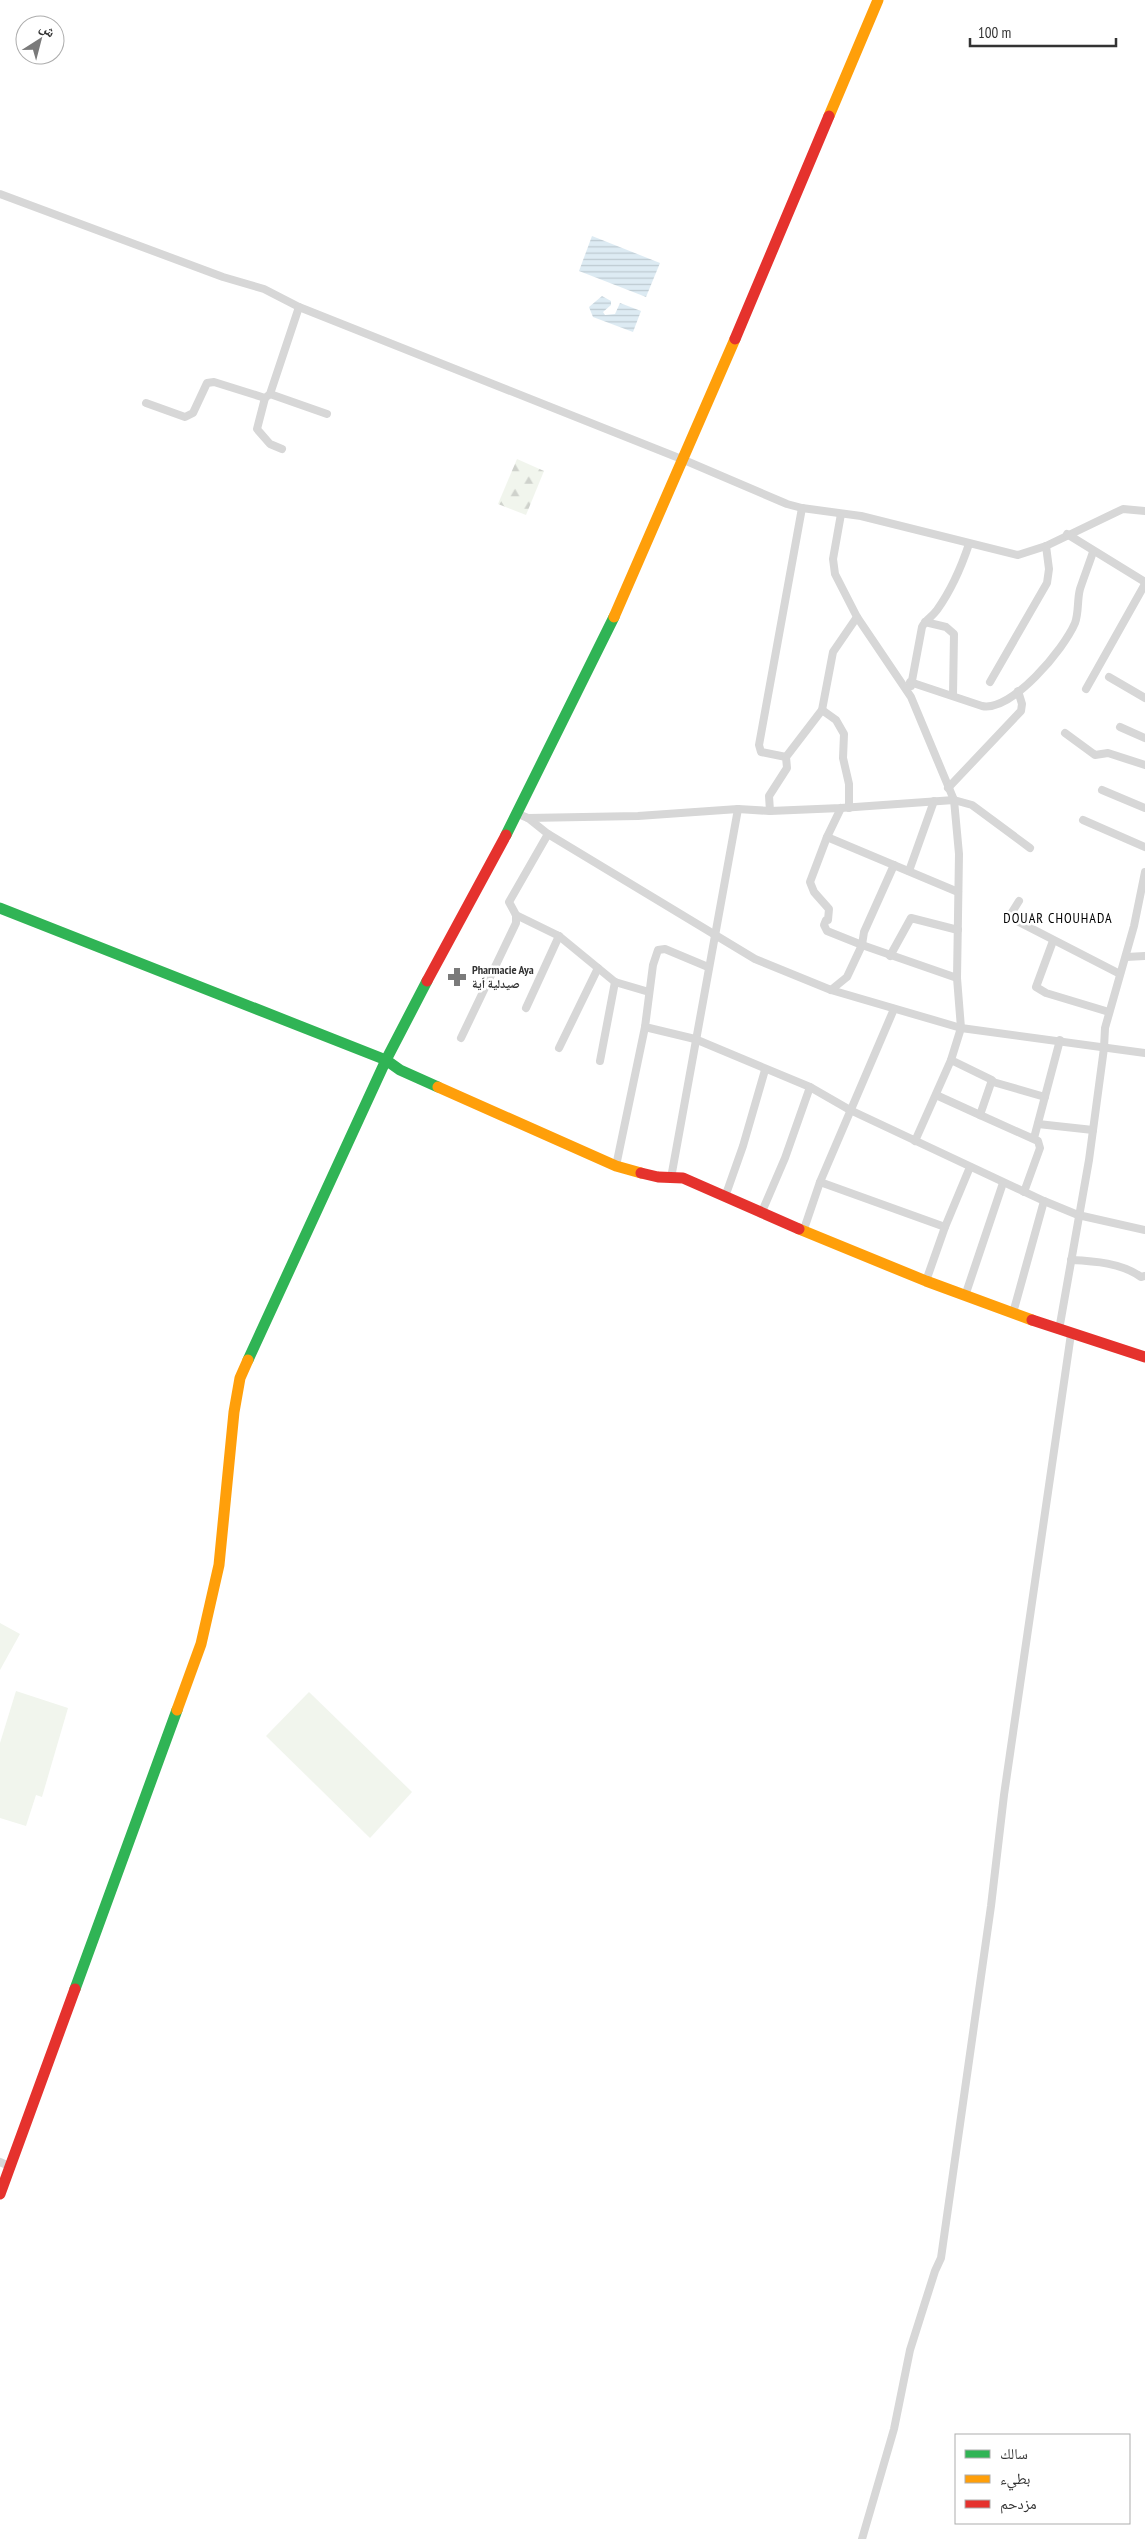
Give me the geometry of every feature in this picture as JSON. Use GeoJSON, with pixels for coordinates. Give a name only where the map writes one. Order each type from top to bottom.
{"type":"FeatureCollection","features":[{"type":"Feature","properties":{"kind":"street"},"geometry":{"type":"LineString","coordinates":[[0,2194],[5,2167],[201,1644],[219,1565],[234,1412],[240,1378],[386,1060],[479,882],[523,816],[684,460],[878,0]]}},
{"type":"Feature","properties":{"kind":"street"},"geometry":{"type":"LineString","coordinates":[[0,194],[223,278],[264,289],[299,307],[684,460],[787,504],[873,519],[1018,555],[1046,546],[1067,534],[1123,509],[1145,511]]}},
{"type":"Feature","properties":{"kind":"street"},"geometry":{"type":"LineString","coordinates":[[282,449],[270,444],[257,429],[299,307]]}},
{"type":"Feature","properties":{"kind":"street"},"geometry":{"type":"LineString","coordinates":[[146,403],[185,417],[193,413],[207,384],[214,382],[327,414]]}},
{"type":"Feature","properties":{"kind":"street"},"geometry":{"type":"LineString","coordinates":[[786,757],[761,752],[759,745],[802,508]]}},
{"type":"Feature","properties":{"kind":"street"},"geometry":{"type":"LineString","coordinates":[[841,514],[833,567],[838,582],[857,616],[911,697],[954,800],[959,854],[957,978],[961,1028],[952,1060],[915,1141]]}},
{"type":"Feature","properties":{"kind":"street"},"geometry":{"type":"LineString","coordinates":[[1067,534],[1145,583],[1086,689]]}},
{"type":"Feature","properties":{"kind":"street"},"geometry":{"type":"LineString","coordinates":[[911,697],[910,682],[925,622],[936,612],[959,575],[970,544]]}},
{"type":"Feature","properties":{"kind":"street"},"geometry":{"type":"LineString","coordinates":[[990,682],[1047,583],[1049,569],[1046,546]]}},
{"type":"Feature","properties":{"kind":"street"},"geometry":{"type":"LineString","coordinates":[[910,682],[982,706],[992,707],[1003,703],[1034,678],[1068,637],[1076,619],[1080,590],[1093,552]]}},
{"type":"Feature","properties":{"kind":"street"},"geometry":{"type":"LineString","coordinates":[[770,811],[769,796],[786,768],[786,757],[822,710],[833,652],[857,616]]}},
{"type":"Feature","properties":{"kind":"street"},"geometry":{"type":"LineString","coordinates":[[925,622],[946,627],[954,634],[953,695]]}},
{"type":"Feature","properties":{"kind":"street"},"geometry":{"type":"LineString","coordinates":[[1109,677],[1145,698]]}},
{"type":"Feature","properties":{"kind":"street"},"geometry":{"type":"LineString","coordinates":[[948,788],[1021,711],[1022,704],[1018,691]]}},
{"type":"Feature","properties":{"kind":"street"},"geometry":{"type":"LineString","coordinates":[[822,710],[836,720],[844,734],[842,758],[849,784],[845,808],[827,837],[811,878],[811,887],[829,909],[828,920],[824,924],[827,931],[890,956],[957,978]]}},
{"type":"Feature","properties":{"kind":"street"},"geometry":{"type":"LineString","coordinates":[[1120,727],[1145,738]]}},
{"type":"Feature","properties":{"kind":"street"},"geometry":{"type":"LineString","coordinates":[[1065,734],[1095,755],[1108,753],[1145,765]]}},
{"type":"Feature","properties":{"kind":"street"},"geometry":{"type":"LineString","coordinates":[[1102,790],[1145,808]]}},
{"type":"Feature","properties":{"kind":"street"},"geometry":{"type":"LineString","coordinates":[[523,816],[638,816],[738,809],[770,811],[845,808],[954,800],[972,805],[1030,848]]}},
{"type":"Feature","properties":{"kind":"street"},"geometry":{"type":"LineString","coordinates":[[909,871],[934,801]]}},
{"type":"Feature","properties":{"kind":"street"},"geometry":{"type":"LineString","coordinates":[[671,1178],[738,809]]}},
{"type":"Feature","properties":{"kind":"street"},"geometry":{"type":"LineString","coordinates":[[523,816],[548,834],[755,959],[831,990],[961,1028],[1145,1053]]}},
{"type":"Feature","properties":{"kind":"street"},"geometry":{"type":"LineString","coordinates":[[1083,820],[1145,847]]}},
{"type":"Feature","properties":{"kind":"street"},"geometry":{"type":"LineString","coordinates":[[461,1038],[516,923],[516,915],[509,902],[548,834]]}},
{"type":"Feature","properties":{"kind":"street"},"geometry":{"type":"LineString","coordinates":[[827,837],[958,892]]}},
{"type":"Feature","properties":{"kind":"street"},"geometry":{"type":"LineString","coordinates":[[831,990],[847,977],[862,945],[868,923],[894,865]]}},
{"type":"Feature","properties":{"kind":"street"},"geometry":{"type":"LineString","coordinates":[[1059,1330],[1093,1130],[1104,1037],[1109,1012],[1126,957],[1145,872]]}},
{"type":"Feature","properties":{"kind":"street"},"geometry":{"type":"LineString","coordinates":[[1019,901],[1009,917],[1120,974]]}},
{"type":"Feature","properties":{"kind":"street"},"geometry":{"type":"LineString","coordinates":[[1,910],[386,1060],[400,1070],[616,1166],[671,1178],[683,1178],[803,1232],[926,1282],[1059,1330],[1145,1357]]}},
{"type":"Feature","properties":{"kind":"street"},"geometry":{"type":"LineString","coordinates":[[516,915],[559,936],[615,982],[649,992]]}},
{"type":"Feature","properties":{"kind":"street"},"geometry":{"type":"LineString","coordinates":[[890,956],[911,918],[958,930]]}},
{"type":"Feature","properties":{"kind":"street"},"geometry":{"type":"LineString","coordinates":[[526,1008],[559,936]]}},
{"type":"Feature","properties":{"kind":"street"},"geometry":{"type":"LineString","coordinates":[[1053,941],[1036,987],[1046,993],[1109,1012]]}},
{"type":"Feature","properties":{"kind":"street"},"geometry":{"type":"LineString","coordinates":[[616,1166],[645,1027],[654,959],[659,949],[708,967]]}},
{"type":"Feature","properties":{"kind":"street"},"geometry":{"type":"LineString","coordinates":[[1126,957],[1145,956]]}},
{"type":"Feature","properties":{"kind":"street"},"geometry":{"type":"LineString","coordinates":[[559,1048],[598,968]]}},
{"type":"Feature","properties":{"kind":"street"},"geometry":{"type":"LineString","coordinates":[[600,1061],[615,982]]}},
{"type":"Feature","properties":{"kind":"street"},"geometry":{"type":"LineString","coordinates":[[803,1232],[820,1182],[894,1009]]}},
{"type":"Feature","properties":{"kind":"street"},"geometry":{"type":"LineString","coordinates":[[645,1027],[695,1039],[810,1088],[850,1110],[1044,1201],[1078,1214],[1145,1230]]}},
{"type":"Feature","properties":{"kind":"street"},"geometry":{"type":"LineString","coordinates":[[1034,1138],[1060,1040]]}},
{"type":"Feature","properties":{"kind":"street"},"geometry":{"type":"LineString","coordinates":[[952,1060],[989,1078],[993,1082],[1045,1097]]}},
{"type":"Feature","properties":{"kind":"street"},"geometry":{"type":"LineString","coordinates":[[725,1197],[743,1146],[765,1070]]}},
{"type":"Feature","properties":{"kind":"street"},"geometry":{"type":"LineString","coordinates":[[980,1115],[993,1082]]}},
{"type":"Feature","properties":{"kind":"street"},"geometry":{"type":"LineString","coordinates":[[761,1214],[785,1158],[810,1088]]}},
{"type":"Feature","properties":{"kind":"street"},"geometry":{"type":"LineString","coordinates":[[936,1095],[1038,1141],[1040,1148],[1024,1192]]}},
{"type":"Feature","properties":{"kind":"street"},"geometry":{"type":"LineString","coordinates":[[1038,1124],[1093,1130]]}},
{"type":"Feature","properties":{"kind":"street"},"geometry":{"type":"LineString","coordinates":[[926,1282],[945,1227],[970,1167]]}},
{"type":"Feature","properties":{"kind":"street"},"geometry":{"type":"LineString","coordinates":[[820,1182],[945,1227]]}},
{"type":"Feature","properties":{"kind":"street"},"geometry":{"type":"LineString","coordinates":[[965,1296],[1003,1183]]}},
{"type":"Feature","properties":{"kind":"street"},"geometry":{"type":"LineString","coordinates":[[1012,1313],[1044,1201]]}},
{"type":"Feature","properties":{"kind":"street"},"geometry":{"type":"LineString","coordinates":[[1071,1260],[1094,1261],[1130,1270],[1141,1277],[1145,1276]]}},
{"type":"Feature","properties":{"kind":"street"},"geometry":{"type":"LineString","coordinates":[[862,2539],[894,2430],[910,2350],[935,2270],[941,2258],[991,1906],[1004,1789],[1071,1334]]}},
{"type":"Feature","properties":{"kind":"green space"},"geometry":{"type":"Polygon","coordinates":[[[517,459],[544,471],[526,515],[498,504],[517,459]]]}},
{"type":"Feature","properties":{"kind":"green space"},"geometry":{"type":"Polygon","coordinates":[[[0,1623],[20,1634],[0,1670],[0,1623]]]}},
{"type":"Feature","properties":{"kind":"green space"},"geometry":{"type":"Polygon","coordinates":[[[16,1691],[68,1708],[42,1797],[36,1795],[26,1826],[0,1818],[0,1743],[16,1691]]]}},
{"type":"Feature","properties":{"kind":"green space"},"geometry":{"type":"Polygon","coordinates":[[[309,1692],[412,1792],[370,1838],[266,1736],[309,1692]]]}},
{"type":"Feature","properties":{"kind":"shaded area"},"geometry":{"type":"Polygon","coordinates":[[[592,236],[660,263],[646,297],[579,271],[592,236]]]}},
{"type":"Feature","properties":{"kind":"shaded area"},"geometry":{"type":"Polygon","coordinates":[[[602,296],[611,301],[611,305],[603,312],[605,315],[615,314],[620,303],[641,311],[633,332],[593,317],[589,307],[602,296]]]}},
{"type":"Feature","properties":{"kind":"traffic: fast"},"geometry":{"type":"LineString","coordinates":[[506,835],[614,617]]}},
{"type":"Feature","properties":{"kind":"traffic: fast"},"geometry":{"type":"LineString","coordinates":[[0,908],[386,1060],[400,1070],[438,1087]]}},
{"type":"Feature","properties":{"kind":"traffic: fast"},"geometry":{"type":"LineString","coordinates":[[248,1360],[386,1060],[427,981]]}},
{"type":"Feature","properties":{"kind":"traffic: fast"},"geometry":{"type":"LineString","coordinates":[[75,1989],[177,1710]]}},
{"type":"Feature","properties":{"kind":"traffic: slow"},"geometry":{"type":"LineString","coordinates":[[829,116],[878,0]]}},
{"type":"Feature","properties":{"kind":"traffic: slow"},"geometry":{"type":"LineString","coordinates":[[614,617],[735,339]]}},
{"type":"Feature","properties":{"kind":"traffic: slow"},"geometry":{"type":"LineString","coordinates":[[438,1087],[616,1166],[641,1173]]}},
{"type":"Feature","properties":{"kind":"traffic: slow"},"geometry":{"type":"LineString","coordinates":[[799,1229],[926,1281],[1032,1320]]}},
{"type":"Feature","properties":{"kind":"traffic: slow"},"geometry":{"type":"LineString","coordinates":[[177,1710],[201,1644],[219,1565],[234,1412],[240,1378],[248,1360]]}},
{"type":"Feature","properties":{"kind":"traffic: jam"},"geometry":{"type":"LineString","coordinates":[[735,339],[829,116]]}},
{"type":"Feature","properties":{"kind":"traffic: jam"},"geometry":{"type":"LineString","coordinates":[[427,981],[506,835]]}},
{"type":"Feature","properties":{"kind":"traffic: jam"},"geometry":{"type":"LineString","coordinates":[[641,1173],[658,1177],[683,1178],[799,1229]]}},
{"type":"Feature","properties":{"kind":"traffic: jam"},"geometry":{"type":"LineString","coordinates":[[1032,1320],[1145,1357]]}},
{"type":"Feature","properties":{"kind":"traffic: jam"},"geometry":{"type":"LineString","coordinates":[[0,2194],[75,1989]]}},
{"type":"Feature","properties":{"kind":"place","name":"Pharmacie Aya صيدلية اَية"},"geometry":{"type":"Point","coordinates":[457,977]}},
{"type":"Feature","properties":{"kind":"district","name":"DOUAR CHOUHADA"},"geometry":{"type":"Point","coordinates":[1058,918]}}]}
